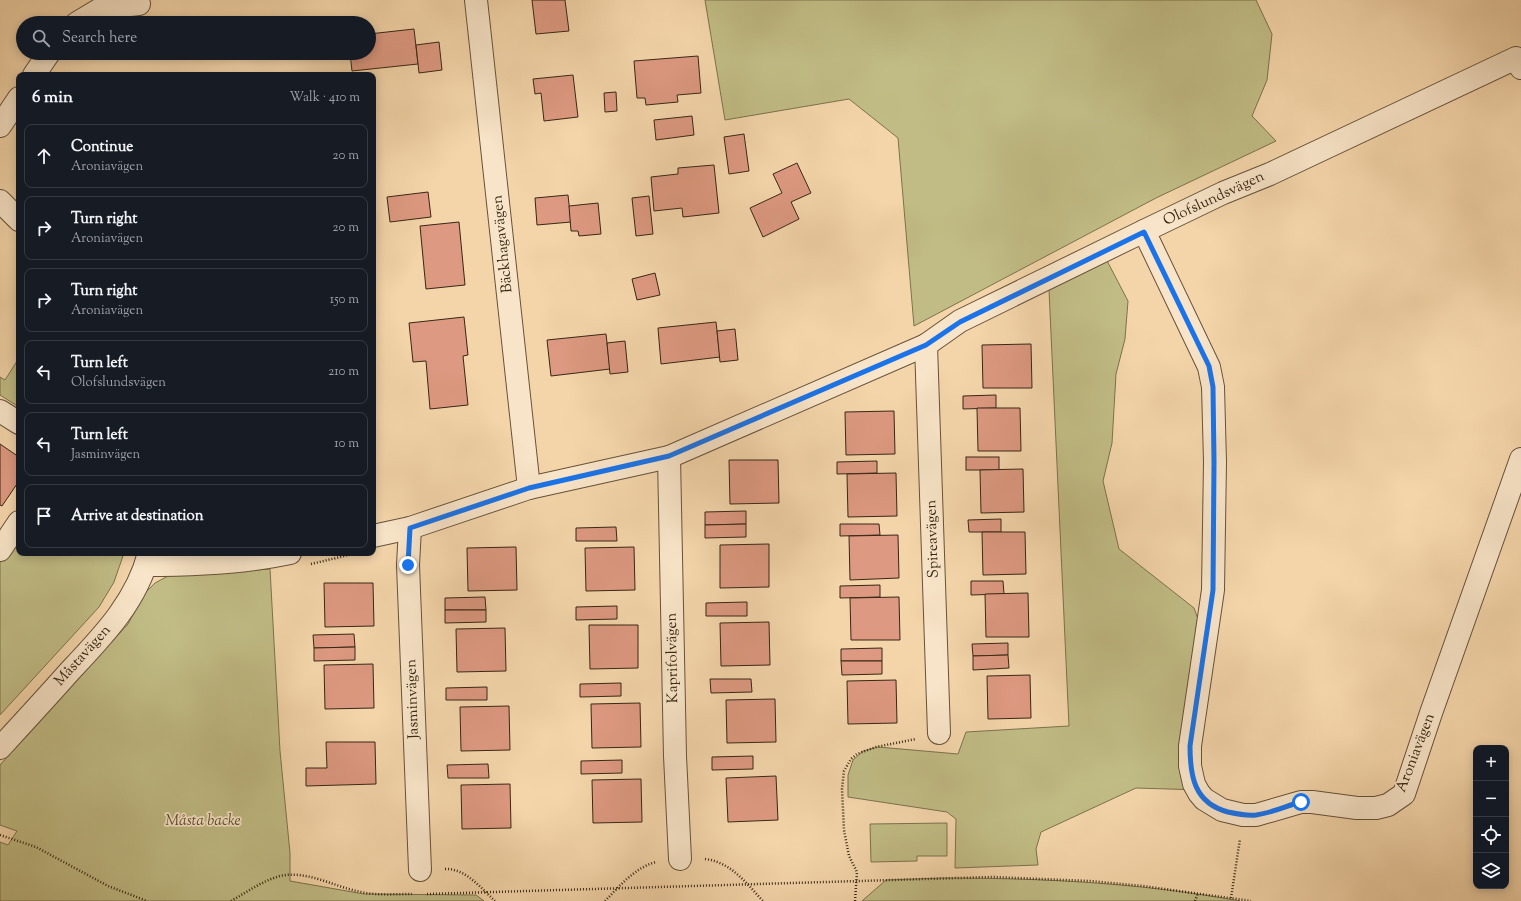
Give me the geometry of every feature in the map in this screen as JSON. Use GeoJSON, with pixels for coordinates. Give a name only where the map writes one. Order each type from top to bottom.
{"type":"FeatureCollection","features":[{"type":"Feature","properties":{"kind":"street","name":"Bäckhagavägen"},"geometry":{"type":"LineString","coordinates":[[476,0],[529,488]]}},
{"type":"Feature","properties":{"kind":"street"},"geometry":{"type":"LineString","coordinates":[[89,16],[102,8],[139,4]]}},
{"type":"Feature","properties":{"kind":"street"},"geometry":{"type":"LineString","coordinates":[[36,72],[44,60]]}},
{"type":"Feature","properties":{"kind":"street","name":"Olofslundsvägen"},"geometry":{"type":"LineString","coordinates":[[376,535],[410,528],[529,488],[669,456],[926,345],[960,322],[1223,193],[1270,174],[1518,63]]}},
{"type":"Feature","properties":{"kind":"street"},"geometry":{"type":"LineString","coordinates":[[0,126],[16,102]]}},
{"type":"Feature","properties":{"kind":"street","name":"Aroniavägen"},"geometry":{"type":"LineString","coordinates":[[1144,232],[1209,366],[1213,387],[1213,590],[1190,746],[1190,766],[1194,784],[1198,792],[1204,799],[1222,810],[1243,815],[1256,815],[1301,802],[1357,808],[1376,808],[1388,805],[1404,794],[1431,713],[1521,459]]}},
{"type":"Feature","properties":{"kind":"street","name":"Spireavägen"},"geometry":{"type":"LineString","coordinates":[[926,345],[939,733]]}},
{"type":"Feature","properties":{"kind":"street"},"geometry":{"type":"LineString","coordinates":[[0,411],[16,421]]}},
{"type":"Feature","properties":{"kind":"street","name":"Kaprifolvägen"},"geometry":{"type":"LineString","coordinates":[[669,456],[675,756],[680,859]]}},
{"type":"Feature","properties":{"kind":"street"},"geometry":{"type":"LineString","coordinates":[[0,550],[11,526]]}},
{"type":"Feature","properties":{"kind":"street","name":"Jasminvägen"},"geometry":{"type":"LineString","coordinates":[[410,528],[408,565],[420,870]]}},
{"type":"Feature","properties":{"kind":"street"},"geometry":{"type":"LineString","coordinates":[[148,559],[178,565],[268,558],[298,559]]}},
{"type":"Feature","properties":{"kind":"street","name":"Måstavägen"},"geometry":{"type":"LineString","coordinates":[[0,748],[124,609],[135,591],[148,559]]}},
{"type":"Feature","properties":{"kind":"path"},"geometry":{"type":"LineString","coordinates":[[298,559],[328,556]]}},
{"type":"Feature","properties":{"kind":"path"},"geometry":{"type":"LineString","coordinates":[[855,901],[857,872],[849,856],[844,830],[842,789],[844,771],[847,765],[857,754],[876,747],[939,733]]}},
{"type":"Feature","properties":{"kind":"path"},"geometry":{"type":"LineString","coordinates":[[1231,898],[1238,858],[1243,815]]}},
{"type":"Feature","properties":{"kind":"path"},"geometry":{"type":"LineString","coordinates":[[0,836],[36,847],[108,886],[147,901]]}},
{"type":"Feature","properties":{"kind":"path"},"geometry":{"type":"LineString","coordinates":[[420,870],[449,869],[460,872],[468,877],[495,901]]}},
{"type":"Feature","properties":{"kind":"path"},"geometry":{"type":"LineString","coordinates":[[231,901],[268,880],[281,876],[294,875],[313,877],[358,892],[371,894],[419,894]]}},
{"type":"Feature","properties":{"kind":"path"},"geometry":{"type":"LineString","coordinates":[[427,894],[992,877],[1032,878],[1128,885],[1251,901]]}},
{"type":"Feature","properties":{"kind":"path"},"geometry":{"type":"LineString","coordinates":[[1195,901],[1198,893]]}},
{"type":"Feature","properties":{"kind":"green space"},"geometry":{"type":"Polygon","coordinates":[[[705,0],[1256,0],[1272,34],[1267,80],[1252,116],[1276,141],[1156,198],[914,326],[898,138],[849,99],[725,120],[705,0]]]}},
{"type":"Feature","properties":{"kind":"green space"},"geometry":{"type":"Polygon","coordinates":[[[1104,255],[1128,301],[1125,339],[1116,374],[1112,443],[1103,481],[1119,549],[1194,608],[1206,641],[1194,728],[1201,790],[1136,788],[1041,832],[1036,849],[1038,865],[955,868],[956,819],[947,812],[848,797],[848,775],[853,760],[863,751],[878,747],[958,754],[966,732],[1069,726],[1049,290],[1104,255]]]}},
{"type":"Feature","properties":{"kind":"green space"},"geometry":{"type":"Polygon","coordinates":[[[16,363],[16,405],[0,395],[0,377],[5,380],[16,363]]]}},
{"type":"Feature","properties":{"kind":"green space"},"geometry":{"type":"Polygon","coordinates":[[[16,528],[16,556],[123,556],[114,582],[99,607],[0,715],[0,552],[16,528]]]}},
{"type":"Feature","properties":{"kind":"green space","name":"Måsta backe"},"geometry":{"type":"Polygon","coordinates":[[[270,569],[280,751],[290,853],[290,881],[364,894],[476,895],[484,901],[0,901],[0,842],[8,845],[17,831],[0,825],[0,765],[128,624],[145,593],[155,583],[168,576],[270,569]]]}},
{"type":"Feature","properties":{"kind":"green space"},"geometry":{"type":"Polygon","coordinates":[[[947,823],[947,856],[917,856],[917,861],[871,862],[870,824],[947,823]]]}},
{"type":"Feature","properties":{"kind":"green space"},"geometry":{"type":"Polygon","coordinates":[[[943,878],[1017,879],[1092,883],[1166,890],[1240,901],[862,901],[886,880],[943,878]]]}},
{"type":"Feature","properties":{"kind":"building"},"geometry":{"type":"Polygon","coordinates":[[[532,0],[565,0],[569,31],[536,34],[532,0]]]}},
{"type":"Feature","properties":{"kind":"building"},"geometry":{"type":"Polygon","coordinates":[[[414,29],[418,64],[352,71],[351,60],[376,60],[376,33],[414,29]]]}},
{"type":"Feature","properties":{"kind":"building"},"geometry":{"type":"Polygon","coordinates":[[[439,42],[442,70],[419,73],[416,45],[439,42]]]}},
{"type":"Feature","properties":{"kind":"building"},"geometry":{"type":"Polygon","coordinates":[[[698,56],[701,93],[677,95],[678,102],[646,105],[645,98],[637,98],[634,61],[698,56]]]}},
{"type":"Feature","properties":{"kind":"building"},"geometry":{"type":"Polygon","coordinates":[[[573,75],[578,117],[544,121],[541,93],[535,94],[533,79],[573,75]]]}},
{"type":"Feature","properties":{"kind":"building"},"geometry":{"type":"Polygon","coordinates":[[[616,92],[617,111],[605,112],[604,93],[616,92]]]}},
{"type":"Feature","properties":{"kind":"building"},"geometry":{"type":"Polygon","coordinates":[[[692,116],[694,135],[656,140],[654,120],[692,116]]]}},
{"type":"Feature","properties":{"kind":"building"},"geometry":{"type":"Polygon","coordinates":[[[744,134],[749,171],[729,174],[724,137],[744,134]]]}},
{"type":"Feature","properties":{"kind":"building"},"geometry":{"type":"Polygon","coordinates":[[[797,163],[811,193],[791,202],[799,219],[763,237],[750,208],[782,193],[773,174],[797,163]]]}},
{"type":"Feature","properties":{"kind":"building"},"geometry":{"type":"Polygon","coordinates":[[[714,165],[719,213],[683,217],[682,208],[654,211],[651,177],[678,174],[678,168],[714,165]]]}},
{"type":"Feature","properties":{"kind":"building"},"geometry":{"type":"Polygon","coordinates":[[[428,192],[431,217],[390,222],[387,197],[428,192]]]}},
{"type":"Feature","properties":{"kind":"building"},"geometry":{"type":"Polygon","coordinates":[[[568,195],[571,222],[537,225],[535,198],[568,195]]]}},
{"type":"Feature","properties":{"kind":"building"},"geometry":{"type":"Polygon","coordinates":[[[649,196],[653,234],[636,236],[632,198],[649,196]]]}},
{"type":"Feature","properties":{"kind":"building"},"geometry":{"type":"Polygon","coordinates":[[[598,203],[601,234],[579,236],[578,231],[571,231],[569,206],[598,203]]]}},
{"type":"Feature","properties":{"kind":"building"},"geometry":{"type":"Polygon","coordinates":[[[459,222],[465,285],[426,289],[420,226],[459,222]]]}},
{"type":"Feature","properties":{"kind":"building"},"geometry":{"type":"Polygon","coordinates":[[[655,273],[660,295],[637,300],[632,279],[655,273]]]}},
{"type":"Feature","properties":{"kind":"building"},"geometry":{"type":"Polygon","coordinates":[[[464,317],[468,355],[463,356],[468,405],[430,409],[426,361],[413,362],[409,323],[464,317]]]}},
{"type":"Feature","properties":{"kind":"building"},"geometry":{"type":"Polygon","coordinates":[[[716,322],[720,357],[661,364],[658,328],[716,322]]]}},
{"type":"Feature","properties":{"kind":"building"},"geometry":{"type":"Polygon","coordinates":[[[735,329],[738,360],[720,362],[717,331],[735,329]]]}},
{"type":"Feature","properties":{"kind":"building"},"geometry":{"type":"Polygon","coordinates":[[[606,334],[610,369],[551,376],[547,340],[606,334]]]}},
{"type":"Feature","properties":{"kind":"building"},"geometry":{"type":"Polygon","coordinates":[[[625,341],[628,372],[610,374],[607,343],[625,341]]]}},
{"type":"Feature","properties":{"kind":"building"},"geometry":{"type":"Polygon","coordinates":[[[1031,344],[1032,388],[983,388],[982,345],[1031,344]]]}},
{"type":"Feature","properties":{"kind":"building"},"geometry":{"type":"Polygon","coordinates":[[[996,395],[996,408],[963,409],[963,396],[996,395]]]}},
{"type":"Feature","properties":{"kind":"building"},"geometry":{"type":"Polygon","coordinates":[[[977,408],[1020,408],[1021,451],[978,451],[977,408]]]}},
{"type":"Feature","properties":{"kind":"building"},"geometry":{"type":"Polygon","coordinates":[[[894,411],[895,454],[846,455],[845,412],[894,411]]]}},
{"type":"Feature","properties":{"kind":"building"},"geometry":{"type":"Polygon","coordinates":[[[0,444],[16,455],[16,485],[2,506],[0,505],[0,444]]]}},
{"type":"Feature","properties":{"kind":"building"},"geometry":{"type":"Polygon","coordinates":[[[966,457],[999,457],[999,470],[966,470],[966,457]]]}},
{"type":"Feature","properties":{"kind":"building"},"geometry":{"type":"Polygon","coordinates":[[[729,460],[778,460],[779,503],[730,504],[729,460]]]}},
{"type":"Feature","properties":{"kind":"building"},"geometry":{"type":"Polygon","coordinates":[[[877,461],[877,473],[837,474],[837,462],[877,461]]]}},
{"type":"Feature","properties":{"kind":"building"},"geometry":{"type":"Polygon","coordinates":[[[1023,469],[1024,512],[981,513],[980,470],[1023,469]]]}},
{"type":"Feature","properties":{"kind":"building"},"geometry":{"type":"Polygon","coordinates":[[[896,473],[897,516],[848,517],[847,474],[896,473]]]}},
{"type":"Feature","properties":{"kind":"building"},"geometry":{"type":"Polygon","coordinates":[[[746,511],[746,524],[705,525],[705,512],[746,511]]]}},
{"type":"Feature","properties":{"kind":"building"},"geometry":{"type":"Polygon","coordinates":[[[1001,519],[1001,532],[969,532],[968,520],[1001,519]]]}},
{"type":"Feature","properties":{"kind":"building"},"geometry":{"type":"Polygon","coordinates":[[[746,524],[746,537],[705,538],[705,525],[746,524]]]}},
{"type":"Feature","properties":{"kind":"building"},"geometry":{"type":"Polygon","coordinates":[[[840,524],[879,524],[880,535],[840,536],[840,524]]]}},
{"type":"Feature","properties":{"kind":"building"},"geometry":{"type":"Polygon","coordinates":[[[616,527],[617,541],[576,541],[576,528],[616,527]]]}},
{"type":"Feature","properties":{"kind":"building"},"geometry":{"type":"Polygon","coordinates":[[[982,532],[1025,532],[1026,574],[983,575],[982,532]]]}},
{"type":"Feature","properties":{"kind":"building"},"geometry":{"type":"Polygon","coordinates":[[[898,535],[899,578],[850,580],[849,536],[898,535]]]}},
{"type":"Feature","properties":{"kind":"building"},"geometry":{"type":"Polygon","coordinates":[[[769,544],[769,587],[720,588],[720,545],[769,544]]]}},
{"type":"Feature","properties":{"kind":"building"},"geometry":{"type":"Polygon","coordinates":[[[516,547],[517,590],[468,591],[467,548],[516,547]]]}},
{"type":"Feature","properties":{"kind":"building"},"geometry":{"type":"Polygon","coordinates":[[[634,547],[635,590],[586,591],[585,548],[634,547]]]}},
{"type":"Feature","properties":{"kind":"building"},"geometry":{"type":"Polygon","coordinates":[[[971,581],[1003,581],[1004,594],[971,595],[971,581]]]}},
{"type":"Feature","properties":{"kind":"building"},"geometry":{"type":"Polygon","coordinates":[[[324,583],[373,583],[374,626],[325,627],[324,583]]]}},
{"type":"Feature","properties":{"kind":"building"},"geometry":{"type":"Polygon","coordinates":[[[880,585],[880,597],[840,598],[840,586],[880,585]]]}},
{"type":"Feature","properties":{"kind":"building"},"geometry":{"type":"Polygon","coordinates":[[[1028,593],[1029,637],[986,637],[985,594],[1028,593]]]}},
{"type":"Feature","properties":{"kind":"building"},"geometry":{"type":"Polygon","coordinates":[[[485,597],[486,610],[445,610],[445,598],[485,597]]]}},
{"type":"Feature","properties":{"kind":"building"},"geometry":{"type":"Polygon","coordinates":[[[899,597],[900,640],[851,640],[850,598],[899,597]]]}},
{"type":"Feature","properties":{"kind":"building"},"geometry":{"type":"Polygon","coordinates":[[[747,602],[747,616],[706,616],[706,603],[747,602]]]}},
{"type":"Feature","properties":{"kind":"building"},"geometry":{"type":"Polygon","coordinates":[[[617,606],[617,619],[576,620],[576,607],[617,606]]]}},
{"type":"Feature","properties":{"kind":"building"},"geometry":{"type":"Polygon","coordinates":[[[445,610],[486,610],[486,622],[445,623],[445,610]]]}},
{"type":"Feature","properties":{"kind":"building"},"geometry":{"type":"Polygon","coordinates":[[[769,622],[770,665],[721,666],[720,623],[769,622]]]}},
{"type":"Feature","properties":{"kind":"building"},"geometry":{"type":"Polygon","coordinates":[[[589,625],[638,625],[638,668],[590,669],[589,625]]]}},
{"type":"Feature","properties":{"kind":"building"},"geometry":{"type":"Polygon","coordinates":[[[505,628],[506,671],[457,672],[456,629],[505,628]]]}},
{"type":"Feature","properties":{"kind":"building"},"geometry":{"type":"Polygon","coordinates":[[[354,634],[355,647],[314,648],[313,635],[354,634]]]}},
{"type":"Feature","properties":{"kind":"building"},"geometry":{"type":"Polygon","coordinates":[[[1008,643],[1008,655],[973,656],[972,644],[1008,643]]]}},
{"type":"Feature","properties":{"kind":"building"},"geometry":{"type":"Polygon","coordinates":[[[355,647],[355,660],[314,661],[314,648],[355,647]]]}},
{"type":"Feature","properties":{"kind":"building"},"geometry":{"type":"Polygon","coordinates":[[[882,648],[882,661],[841,661],[841,649],[882,648]]]}},
{"type":"Feature","properties":{"kind":"building"},"geometry":{"type":"Polygon","coordinates":[[[1008,655],[1009,668],[973,670],[973,656],[1008,655]]]}},
{"type":"Feature","properties":{"kind":"building"},"geometry":{"type":"Polygon","coordinates":[[[841,661],[882,661],[882,674],[842,675],[841,661]]]}},
{"type":"Feature","properties":{"kind":"building"},"geometry":{"type":"Polygon","coordinates":[[[373,664],[374,708],[325,709],[324,665],[373,664]]]}},
{"type":"Feature","properties":{"kind":"building"},"geometry":{"type":"Polygon","coordinates":[[[1030,675],[1031,718],[988,719],[987,676],[1030,675]]]}},
{"type":"Feature","properties":{"kind":"building"},"geometry":{"type":"Polygon","coordinates":[[[710,679],[751,679],[752,692],[711,693],[710,679]]]}},
{"type":"Feature","properties":{"kind":"building"},"geometry":{"type":"Polygon","coordinates":[[[896,680],[897,723],[848,724],[847,681],[896,680]]]}},
{"type":"Feature","properties":{"kind":"building"},"geometry":{"type":"Polygon","coordinates":[[[621,683],[621,696],[580,697],[580,684],[621,683]]]}},
{"type":"Feature","properties":{"kind":"building"},"geometry":{"type":"Polygon","coordinates":[[[487,687],[487,700],[446,700],[446,688],[487,687]]]}},
{"type":"Feature","properties":{"kind":"building"},"geometry":{"type":"Polygon","coordinates":[[[775,699],[776,742],[727,743],[726,700],[775,699]]]}},
{"type":"Feature","properties":{"kind":"building"},"geometry":{"type":"Polygon","coordinates":[[[640,703],[641,747],[592,748],[591,704],[640,703]]]}},
{"type":"Feature","properties":{"kind":"building"},"geometry":{"type":"Polygon","coordinates":[[[509,706],[510,750],[461,751],[460,707],[509,706]]]}},
{"type":"Feature","properties":{"kind":"building"},"geometry":{"type":"Polygon","coordinates":[[[326,742],[375,742],[376,784],[306,786],[306,768],[327,768],[326,742]]]}},
{"type":"Feature","properties":{"kind":"building"},"geometry":{"type":"Polygon","coordinates":[[[753,756],[753,769],[712,770],[712,757],[753,756]]]}},
{"type":"Feature","properties":{"kind":"building"},"geometry":{"type":"Polygon","coordinates":[[[622,760],[622,773],[581,774],[581,761],[622,760]]]}},
{"type":"Feature","properties":{"kind":"building"},"geometry":{"type":"Polygon","coordinates":[[[488,764],[489,778],[448,778],[447,765],[488,764]]]}},
{"type":"Feature","properties":{"kind":"building"},"geometry":{"type":"Polygon","coordinates":[[[776,776],[778,820],[728,822],[726,778],[776,776]]]}},
{"type":"Feature","properties":{"kind":"building"},"geometry":{"type":"Polygon","coordinates":[[[641,779],[642,822],[593,823],[592,780],[641,779]]]}},
{"type":"Feature","properties":{"kind":"building"},"geometry":{"type":"Polygon","coordinates":[[[510,784],[511,828],[462,829],[461,785],[510,784]]]}},
{"type":"Feature","properties":{"kind":"route"},"geometry":{"type":"LineString","coordinates":[[408,565],[410,528],[529,488],[669,456],[926,345],[960,322],[1144,232],[1209,366],[1213,387],[1213,590],[1206,648],[1190,746],[1190,766],[1194,784],[1204,799],[1222,810],[1243,815],[1256,815],[1301,802]]}}]}
